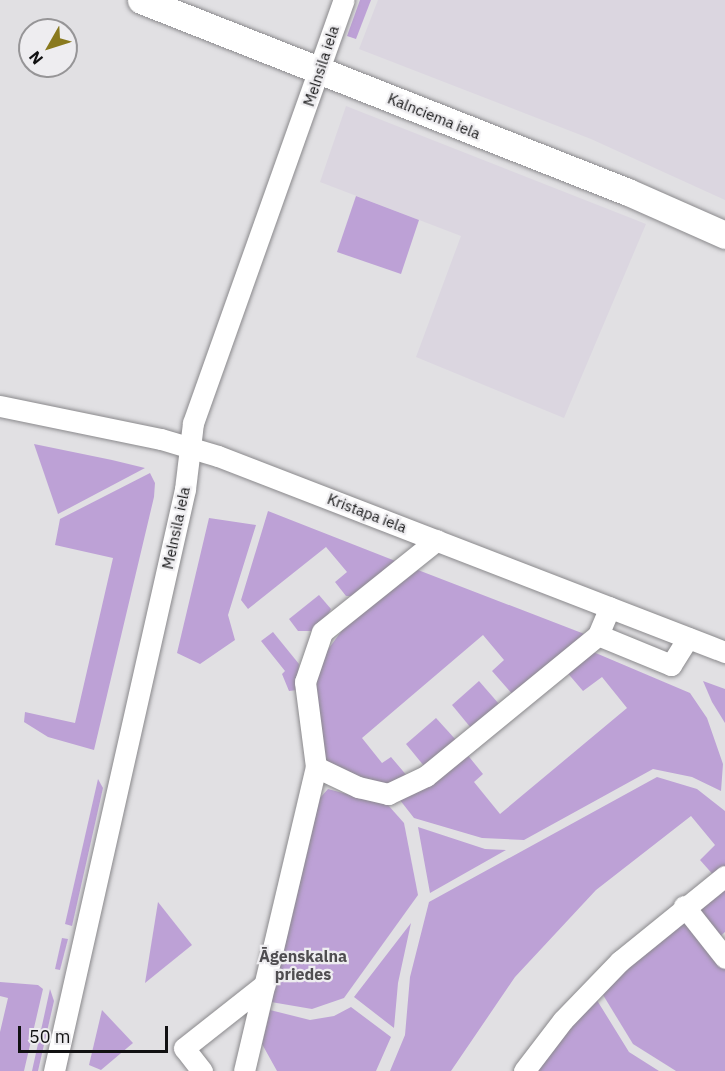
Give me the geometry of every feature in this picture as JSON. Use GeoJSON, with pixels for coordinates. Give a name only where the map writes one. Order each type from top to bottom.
{"type":"FeatureCollection","features":[{"type":"Feature","properties":{"kind":"main road","name":"Kalnciema iela"},"geometry":{"type":"LineString","coordinates":[[141,0],[628,192],[725,235]]}},
{"type":"Feature","properties":{"kind":"street","name":"Melnsila iela"},"geometry":{"type":"LineString","coordinates":[[54,1071],[185,489],[198,408],[344,0]]}},
{"type":"Feature","properties":{"kind":"street","name":"Kristapa iela"},"geometry":{"type":"LineString","coordinates":[[0,406],[190,448],[437,540],[725,652]]}},
{"type":"Feature","properties":{"kind":"street"},"geometry":{"type":"LineString","coordinates":[[244,1071],[316,767],[305,682],[322,632],[437,540]]}},
{"type":"Feature","properties":{"kind":"street"},"geometry":{"type":"LineString","coordinates":[[316,767],[358,787],[388,794],[426,776],[598,635],[610,607]]}},
{"type":"Feature","properties":{"kind":"street"},"geometry":{"type":"LineString","coordinates":[[598,635],[671,665],[688,638]]}},
{"type":"Feature","properties":{"kind":"street"},"geometry":{"type":"LineString","coordinates":[[524,1071],[563,1020],[620,961],[684,906],[725,876]]}},
{"type":"Feature","properties":{"kind":"street"},"geometry":{"type":"LineString","coordinates":[[684,906],[725,958]]}},
{"type":"Feature","properties":{"kind":"street"},"geometry":{"type":"LineString","coordinates":[[202,1071],[184,1048],[265,984]]}},
{"type":"Feature","properties":{"kind":"shaded area"},"geometry":{"type":"Polygon","coordinates":[[[360,0],[371,0],[356,39],[347,36],[360,0]]]}},
{"type":"Feature","properties":{"kind":"shaded area"},"geometry":{"type":"Polygon","coordinates":[[[378,0],[725,0],[725,200],[591,139],[359,49],[378,0]]]}},
{"type":"Feature","properties":{"kind":"shaded area"},"geometry":{"type":"Polygon","coordinates":[[[346,106],[646,224],[564,418],[416,357],[461,236],[320,182],[346,106]]]}},
{"type":"Feature","properties":{"kind":"shaded area"},"geometry":{"type":"Polygon","coordinates":[[[356,196],[419,220],[401,274],[337,252],[356,196]]]}},
{"type":"Feature","properties":{"kind":"shaded area"},"geometry":{"type":"Polygon","coordinates":[[[34,444],[112,460],[145,468],[58,514],[34,444]]]}},
{"type":"Feature","properties":{"kind":"shaded area"},"geometry":{"type":"Polygon","coordinates":[[[150,473],[155,483],[154,497],[94,750],[48,737],[24,722],[25,712],[75,723],[113,558],[55,545],[60,519],[150,473]]]}},
{"type":"Feature","properties":{"kind":"shaded area"},"geometry":{"type":"Polygon","coordinates":[[[268,511],[398,562],[352,596],[346,596],[335,582],[347,572],[326,547],[248,609],[241,600],[268,511]]]}},
{"type":"Feature","properties":{"kind":"shaded area"},"geometry":{"type":"Polygon","coordinates":[[[209,518],[256,525],[228,615],[235,640],[200,664],[177,653],[209,518]]]}},
{"type":"Feature","properties":{"kind":"shaded area"},"geometry":{"type":"Polygon","coordinates":[[[418,570],[587,635],[514,696],[492,671],[504,660],[483,635],[362,738],[382,763],[391,757],[408,777],[381,786],[330,764],[321,756],[316,689],[318,663],[346,625],[418,570]]]}},
{"type":"Feature","properties":{"kind":"shaded area"},"geometry":{"type":"Polygon","coordinates":[[[319,595],[331,609],[325,620],[314,631],[298,631],[289,619],[319,595]]]}},
{"type":"Feature","properties":{"kind":"shaded area"},"geometry":{"type":"Polygon","coordinates":[[[273,632],[299,664],[297,690],[289,691],[282,674],[285,671],[261,641],[273,632]]]}},
{"type":"Feature","properties":{"kind":"shaded area"},"geometry":{"type":"Polygon","coordinates":[[[591,651],[690,693],[707,718],[723,764],[721,791],[692,777],[653,769],[524,840],[482,838],[414,818],[396,795],[466,753],[483,774],[474,782],[500,814],[627,708],[602,677],[583,691],[565,670],[591,651]]]}},
{"type":"Feature","properties":{"kind":"shaded area"},"geometry":{"type":"Polygon","coordinates":[[[479,681],[499,704],[471,728],[452,705],[479,681]]]}},
{"type":"Feature","properties":{"kind":"shaded area"},"geometry":{"type":"Polygon","coordinates":[[[703,681],[725,689],[725,723],[712,702],[703,681]]]}},
{"type":"Feature","properties":{"kind":"shaded area"},"geometry":{"type":"Polygon","coordinates":[[[436,718],[456,740],[424,766],[406,744],[436,718]]]}},
{"type":"Feature","properties":{"kind":"shaded area"},"geometry":{"type":"Polygon","coordinates":[[[657,777],[697,789],[725,811],[725,871],[716,878],[700,860],[715,845],[691,816],[596,890],[515,977],[451,1071],[390,1071],[405,1035],[410,977],[429,902],[657,777]]]}},
{"type":"Feature","properties":{"kind":"shaded area"},"geometry":{"type":"Polygon","coordinates":[[[98,779],[103,788],[72,926],[65,924],[98,779]]]}},
{"type":"Feature","properties":{"kind":"shaded area"},"geometry":{"type":"Polygon","coordinates":[[[328,789],[388,805],[404,823],[418,895],[344,998],[312,1009],[271,1002],[319,799],[328,789]]]}},
{"type":"Feature","properties":{"kind":"shaded area"},"geometry":{"type":"Polygon","coordinates":[[[418,827],[485,849],[506,850],[430,893],[418,827]]]}},
{"type":"Feature","properties":{"kind":"shaded area"},"geometry":{"type":"Polygon","coordinates":[[[725,882],[725,932],[717,939],[691,907],[725,882]]]}},
{"type":"Feature","properties":{"kind":"shaded area"},"geometry":{"type":"Polygon","coordinates":[[[158,902],[192,945],[145,983],[158,902]]]}},
{"type":"Feature","properties":{"kind":"shaded area"},"geometry":{"type":"Polygon","coordinates":[[[685,912],[725,965],[725,1071],[676,1071],[633,1044],[600,990],[685,912]]]}},
{"type":"Feature","properties":{"kind":"shaded area"},"geometry":{"type":"Polygon","coordinates":[[[411,923],[398,983],[394,1028],[354,997],[411,923]]]}},
{"type":"Feature","properties":{"kind":"shaded area"},"geometry":{"type":"Polygon","coordinates":[[[62,938],[68,939],[60,970],[55,969],[62,938]]]}},
{"type":"Feature","properties":{"kind":"shaded area"},"geometry":{"type":"Polygon","coordinates":[[[0,982],[38,985],[43,989],[24,1071],[0,1071],[0,1032],[8,998],[0,996],[0,982]]]}},
{"type":"Feature","properties":{"kind":"shaded area"},"geometry":{"type":"Polygon","coordinates":[[[50,989],[54,1001],[38,1071],[32,1071],[50,989]]]}},
{"type":"Feature","properties":{"kind":"shaded area"},"geometry":{"type":"Polygon","coordinates":[[[595,997],[629,1052],[659,1071],[535,1071],[595,997]]]}},
{"type":"Feature","properties":{"kind":"shaded area"},"geometry":{"type":"Polygon","coordinates":[[[351,1007],[391,1037],[376,1071],[277,1071],[262,1044],[270,1010],[310,1020],[334,1016],[351,1007]]]}},
{"type":"Feature","properties":{"kind":"shaded area"},"geometry":{"type":"Polygon","coordinates":[[[102,1010],[133,1043],[101,1070],[89,1065],[102,1010]]]}},
{"type":"Feature","properties":{"kind":"district","name":"Āgenskalna priedes"},"geometry":{"type":"Point","coordinates":[303,965]}}]}
